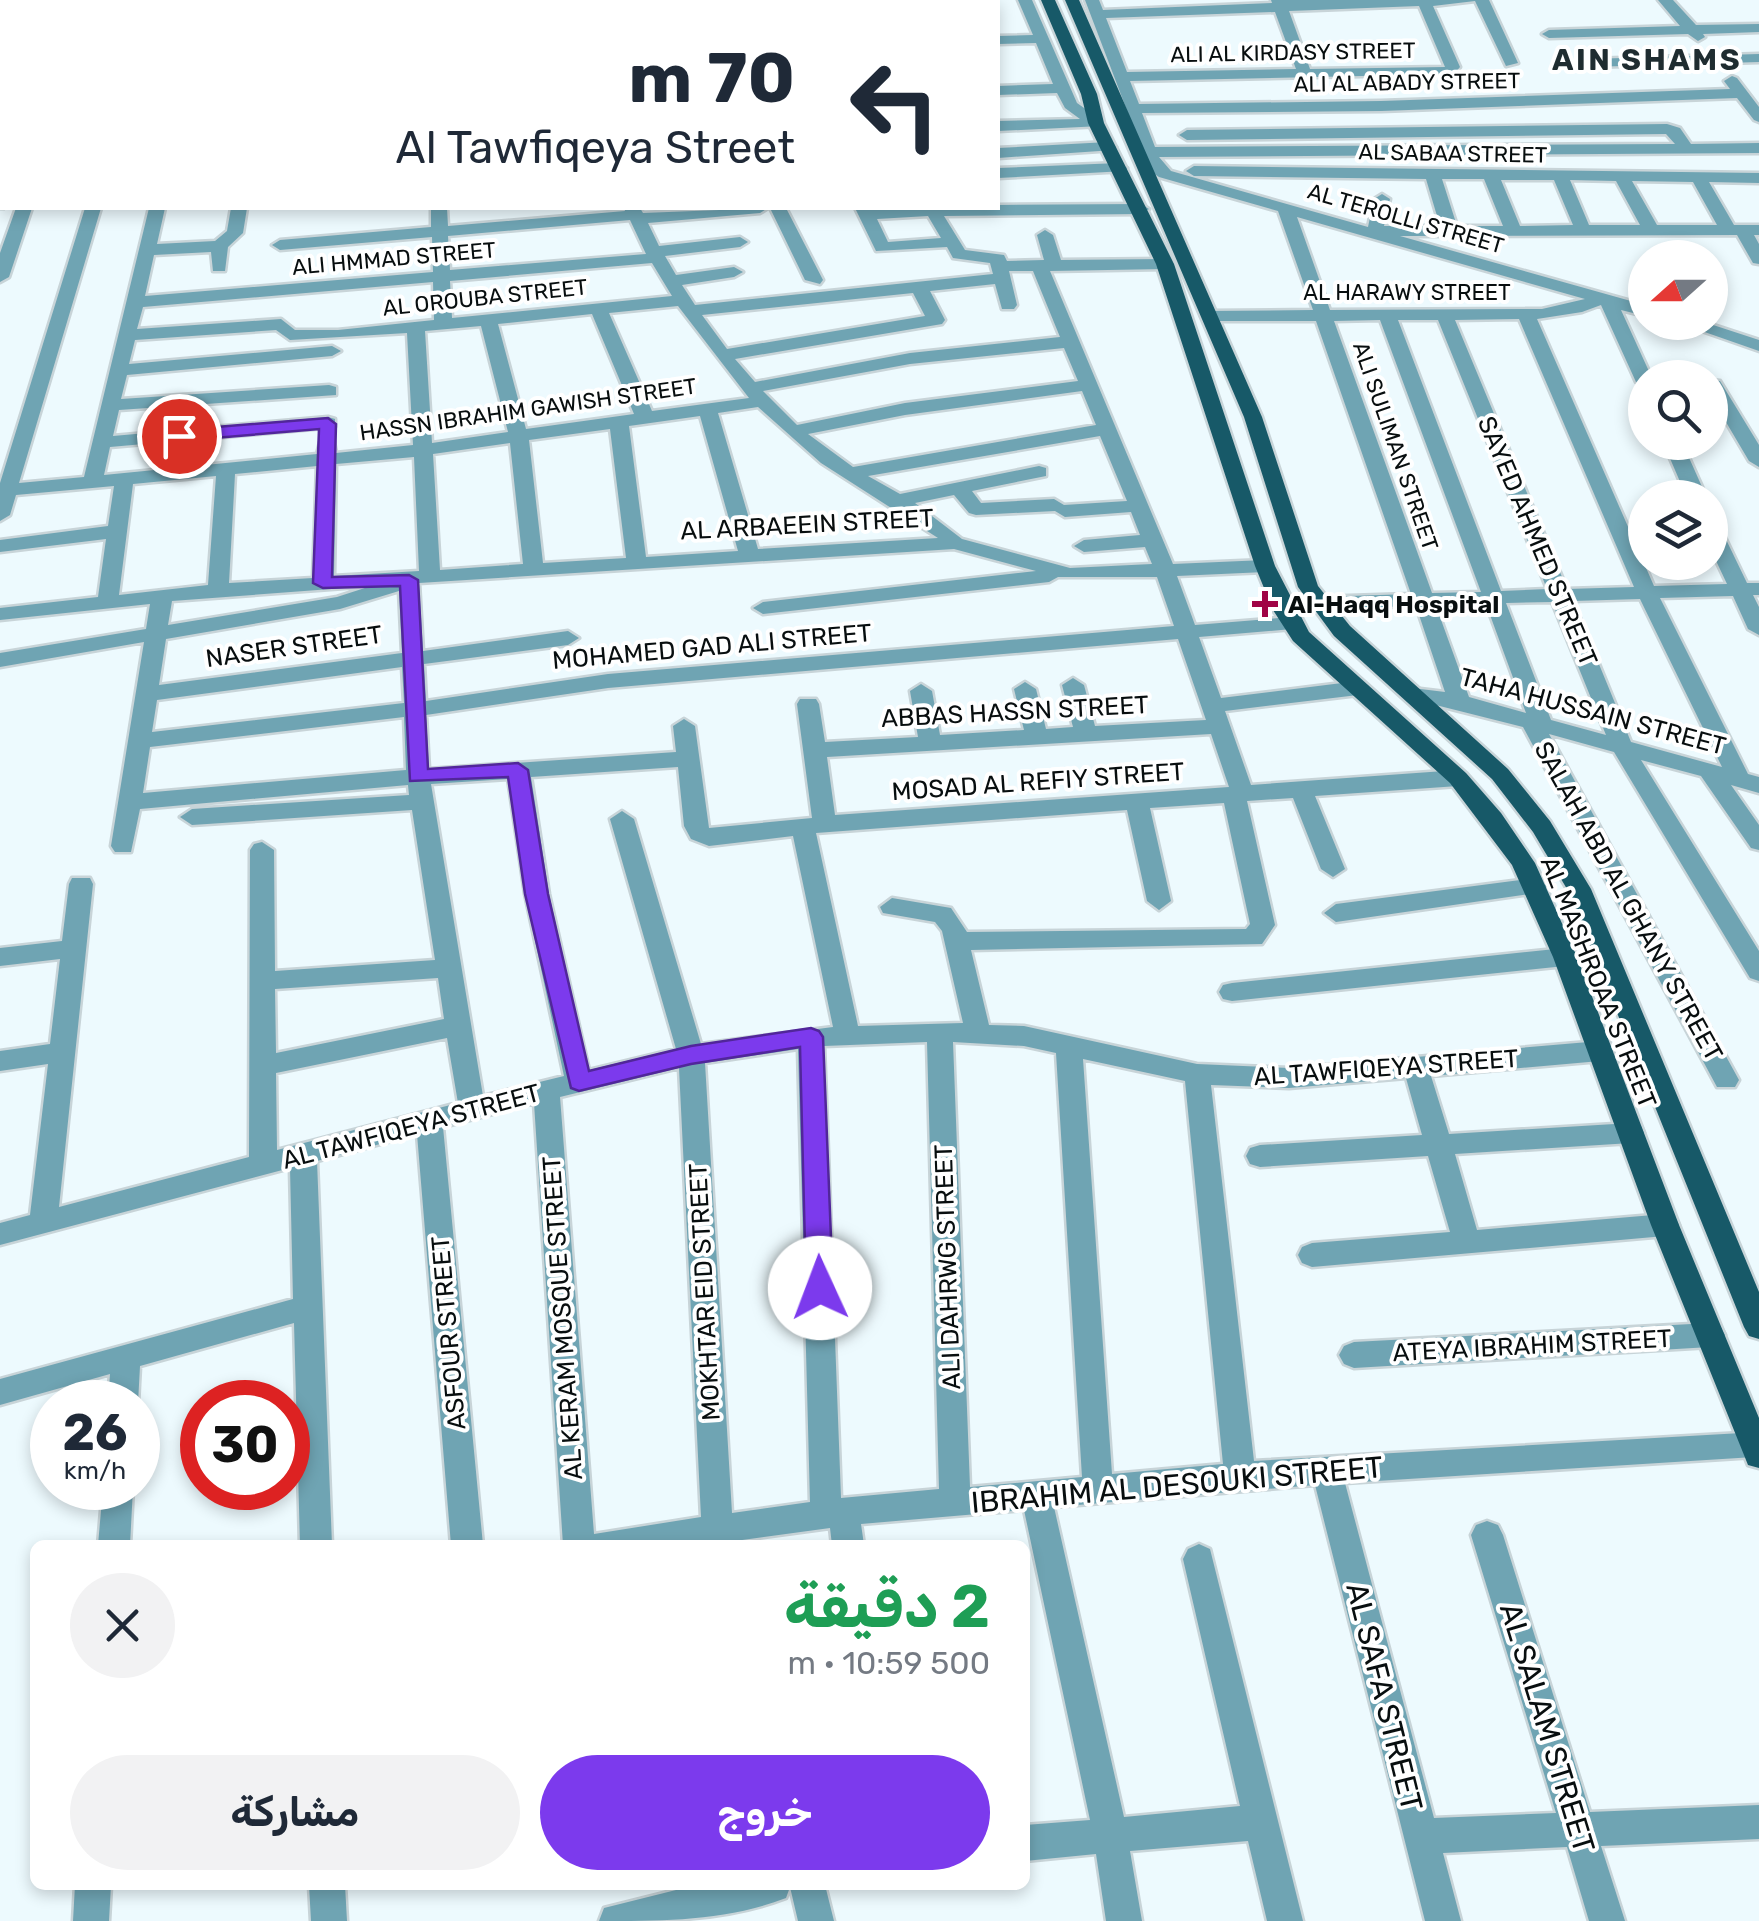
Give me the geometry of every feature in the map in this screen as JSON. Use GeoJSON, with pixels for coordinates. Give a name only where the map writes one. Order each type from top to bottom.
{"type":"FeatureCollection","features":[{"type":"Feature","properties":{"kind":"main road"},"geometry":{"type":"LineString","coordinates":[[1048,0],[1089,94],[1096,124]]}},
{"type":"Feature","properties":{"kind":"main road"},"geometry":{"type":"LineString","coordinates":[[1072,0],[1148,156]]}},
{"type":"Feature","properties":{"kind":"main road","name":"AL MASHROAA STREET"},"geometry":{"type":"LineString","coordinates":[[1096,124],[1165,264],[1265,566],[1292,623],[1312,648],[1458,778],[1509,840],[1535,886],[1665,1225],[1757,1449]]}},
{"type":"Feature","properties":{"kind":"main road","name":"AL MASHROAA STREET"},"geometry":{"type":"LineString","coordinates":[[1148,156],[1254,416],[1308,587],[1342,631],[1500,774],[1562,858],[1750,1281],[1759,1327]]}},
{"type":"Feature","properties":{"kind":"street","name":"AL MASHROAA STREET"},"geometry":{"type":"LineString","coordinates":[[1025,0],[1070,106],[1096,124]]}},
{"type":"Feature","properties":{"kind":"street"},"geometry":{"type":"LineString","coordinates":[[1095,7],[1469,0]]}},
{"type":"Feature","properties":{"kind":"street"},"geometry":{"type":"LineString","coordinates":[[1482,0],[1511,63]]}},
{"type":"Feature","properties":{"kind":"street"},"geometry":{"type":"LineString","coordinates":[[1665,0],[1752,104]]}},
{"type":"Feature","properties":{"kind":"street","name":"ALI AL KIRDASY STREET"},"geometry":{"type":"LineString","coordinates":[[1121,78],[1452,69],[1424,2]]}},
{"type":"Feature","properties":{"kind":"street"},"geometry":{"type":"LineString","coordinates":[[1280,4],[1305,74]]}},
{"type":"Feature","properties":{"kind":"street","name":"AL MASHROAA STREET"},"geometry":{"type":"LineString","coordinates":[[1095,7],[1121,78],[1128,111],[1148,156]]}},
{"type":"Feature","properties":{"kind":"street"},"geometry":{"type":"LineString","coordinates":[[1549,34],[1759,28]]}},
{"type":"Feature","properties":{"kind":"street"},"geometry":{"type":"LineString","coordinates":[[1572,34],[1628,129]]}},
{"type":"Feature","properties":{"kind":"street"},"geometry":{"type":"LineString","coordinates":[[1000,40],[1041,40]]}},
{"type":"Feature","properties":{"kind":"street"},"geometry":{"type":"LineString","coordinates":[[1589,63],[1759,58]]}},
{"type":"Feature","properties":{"kind":"street"},"geometry":{"type":"LineString","coordinates":[[1000,91],[1060,88]]}},
{"type":"Feature","properties":{"kind":"street","name":"ALI AL ABADY STREET"},"geometry":{"type":"LineString","coordinates":[[1128,111],[1610,98],[1752,104]]}},
{"type":"Feature","properties":{"kind":"street"},"geometry":{"type":"LineString","coordinates":[[1495,102],[1521,150]]}},
{"type":"Feature","properties":{"kind":"street"},"geometry":{"type":"LineString","coordinates":[[1381,106],[1404,151]]}},
{"type":"Feature","properties":{"kind":"street"},"geometry":{"type":"LineString","coordinates":[[1000,126],[1096,124]]}},
{"type":"Feature","properties":{"kind":"street"},"geometry":{"type":"LineString","coordinates":[[1148,156],[1394,132],[1510,130],[1672,130],[1686,148]]}},
{"type":"Feature","properties":{"kind":"street"},"geometry":{"type":"LineString","coordinates":[[1148,156],[1759,148]]}},
{"type":"Feature","properties":{"kind":"street"},"geometry":{"type":"LineString","coordinates":[[1000,153],[1114,158]]}},
{"type":"Feature","properties":{"kind":"street","name":"AL SABAA STREET"},"geometry":{"type":"LineString","coordinates":[[1148,156],[1432,176],[1759,178]]}},
{"type":"Feature","properties":{"kind":"street","name":"AL TEROLLI STREET"},"geometry":{"type":"LineString","coordinates":[[1148,156],[1176,178],[1375,231],[1628,306]]}},
{"type":"Feature","properties":{"kind":"street"},"geometry":{"type":"LineString","coordinates":[[1000,174],[1114,158]]}},
{"type":"Feature","properties":{"kind":"street"},"geometry":{"type":"LineString","coordinates":[[1432,176],[1450,230]]}},
{"type":"Feature","properties":{"kind":"street"},"geometry":{"type":"LineString","coordinates":[[1491,176],[1513,230]]}},
{"type":"Feature","properties":{"kind":"street"},"geometry":{"type":"LineString","coordinates":[[1560,176],[1583,230]]}},
{"type":"Feature","properties":{"kind":"street"},"geometry":{"type":"LineString","coordinates":[[1622,177],[1651,230]]}},
{"type":"Feature","properties":{"kind":"street"},"geometry":{"type":"LineString","coordinates":[[1700,178],[1743,230],[1759,259]]}},
{"type":"Feature","properties":{"kind":"street"},"geometry":{"type":"LineString","coordinates":[[1382,199],[1375,231],[1743,230]]}},
{"type":"Feature","properties":{"kind":"street","name":"ALI SULIMAN STREET"},"geometry":{"type":"LineString","coordinates":[[1285,207],[1460,702]]}},
{"type":"Feature","properties":{"kind":"street"},"geometry":{"type":"LineString","coordinates":[[1000,209],[1141,209]]}},
{"type":"Feature","properties":{"kind":"street"},"geometry":{"type":"LineString","coordinates":[[0,277],[23,210]]}},
{"type":"Feature","properties":{"kind":"street"},"geometry":{"type":"LineString","coordinates":[[0,515],[4,490],[91,210]]}},
{"type":"Feature","properties":{"kind":"street"},"geometry":{"type":"LineString","coordinates":[[92,484],[157,210]]}},
{"type":"Feature","properties":{"kind":"street"},"geometry":{"type":"LineString","coordinates":[[148,250],[220,246],[235,233],[240,210]]}},
{"type":"Feature","properties":{"kind":"street"},"geometry":{"type":"LineString","coordinates":[[439,210],[443,324]]}},
{"type":"Feature","properties":{"kind":"street"},"geometry":{"type":"LineString","coordinates":[[280,245],[718,210]]}},
{"type":"Feature","properties":{"kind":"street"},"geometry":{"type":"LineString","coordinates":[[779,210],[814,280]]}},
{"type":"Feature","properties":{"kind":"street"},"geometry":{"type":"LineString","coordinates":[[898,210],[865,211],[880,246],[951,242]]}},
{"type":"Feature","properties":{"kind":"street"},"geometry":{"type":"LineString","coordinates":[[933,210],[959,254],[996,257],[1008,304]]}},
{"type":"Feature","properties":{"kind":"street"},"geometry":{"type":"LineString","coordinates":[[634,214],[685,305],[758,395],[794,431],[850,473],[937,525],[955,543]]}},
{"type":"Feature","properties":{"kind":"street"},"geometry":{"type":"LineString","coordinates":[[956,941],[1246,939],[1259,934],[1263,925],[1238,794],[1216,716],[1164,570],[1070,342],[1046,265],[1045,235]]}},
{"type":"Feature","properties":{"kind":"street","name":"ALI HMMAD STREET"},"geometry":{"type":"LineString","coordinates":[[136,302],[442,277],[740,242]]}},
{"type":"Feature","properties":{"kind":"street"},"geometry":{"type":"LineString","coordinates":[[219,267],[220,246]]}},
{"type":"Feature","properties":{"kind":"street"},"geometry":{"type":"LineString","coordinates":[[1002,272],[1046,265],[1165,264]]}},
{"type":"Feature","properties":{"kind":"street"},"geometry":{"type":"LineString","coordinates":[[670,281],[734,272]]}},
{"type":"Feature","properties":{"kind":"street","name":"AL OROUBA STREET"},"geometry":{"type":"LineString","coordinates":[[128,335],[281,324],[288,334],[331,343],[443,324],[598,308],[918,287],[1002,272]]}},
{"type":"Feature","properties":{"kind":"street"},"geometry":{"type":"LineString","coordinates":[[725,355],[936,320],[918,287]]}},
{"type":"Feature","properties":{"kind":"street"},"geometry":{"type":"LineString","coordinates":[[1605,299],[1634,360]]}},
{"type":"Feature","properties":{"kind":"street","name":"AL HARAWY STREET"},"geometry":{"type":"LineString","coordinates":[[1210,316],[1526,314],[1570,310],[1605,299]]}},
{"type":"Feature","properties":{"kind":"street"},"geometry":{"type":"LineString","coordinates":[[598,308],[646,419]]}},
{"type":"Feature","properties":{"kind":"street","name":"SALAH ABD AL GHANY STREET"},"geometry":{"type":"LineString","coordinates":[[1387,314],[1494,598],[1536,724],[1726,1080]]}},
{"type":"Feature","properties":{"kind":"street","name":"SAYED AHMED STREET"},"geometry":{"type":"LineString","coordinates":[[1444,314],[1622,747],[1759,972]]}},
{"type":"Feature","properties":{"kind":"street"},"geometry":{"type":"LineString","coordinates":[[1526,314],[1646,593],[1749,782]]}},
{"type":"Feature","properties":{"kind":"street"},"geometry":{"type":"LineString","coordinates":[[488,320],[519,438],[534,571]]}},
{"type":"Feature","properties":{"kind":"street"},"geometry":{"type":"LineString","coordinates":[[416,327],[422,450],[413,658],[418,776],[472,1110]]}},
{"type":"Feature","properties":{"kind":"street"},"geometry":{"type":"LineString","coordinates":[[1728,336],[1759,346]]}},
{"type":"Feature","properties":{"kind":"street","name":"HASSN IBRAHIM GAWISH STREET"},"geometry":{"type":"LineString","coordinates":[[4,490],[124,481],[519,438],[708,410],[853,366],[990,339],[1070,342]]}},
{"type":"Feature","properties":{"kind":"street"},"geometry":{"type":"LineString","coordinates":[[112,405],[329,391],[338,387],[331,343],[120,370]]}},
{"type":"Feature","properties":{"kind":"street"},"geometry":{"type":"LineString","coordinates":[[794,431],[905,410],[1088,385]]}},
{"type":"Feature","properties":{"kind":"street"},"geometry":{"type":"LineString","coordinates":[[323,583],[329,391]]}},
{"type":"Feature","properties":{"kind":"street"},"geometry":{"type":"LineString","coordinates":[[1728,409],[1759,461]]}},
{"type":"Feature","properties":{"kind":"street"},"geometry":{"type":"LineString","coordinates":[[708,410],[749,554]]}},
{"type":"Feature","properties":{"kind":"street"},"geometry":{"type":"LineString","coordinates":[[619,423],[637,563]]}},
{"type":"Feature","properties":{"kind":"street"},"geometry":{"type":"LineString","coordinates":[[104,442],[328,424]]}},
{"type":"Feature","properties":{"kind":"street"},"geometry":{"type":"LineString","coordinates":[[850,473],[1106,428]]}},
{"type":"Feature","properties":{"kind":"street"},"geometry":{"type":"LineString","coordinates":[[218,590],[226,470]]}},
{"type":"Feature","properties":{"kind":"street"},"geometry":{"type":"LineString","coordinates":[[895,501],[1039,472]]}},
{"type":"Feature","properties":{"kind":"street"},"geometry":{"type":"LineString","coordinates":[[108,602],[124,481]]}},
{"type":"Feature","properties":{"kind":"street"},"geometry":{"type":"LineString","coordinates":[[960,489],[976,509],[1006,504],[1019,508],[1138,506]]}},
{"type":"Feature","properties":{"kind":"street"},"geometry":{"type":"LineString","coordinates":[[0,546],[118,531]]}},
{"type":"Feature","properties":{"kind":"street"},"geometry":{"type":"LineString","coordinates":[[1084,546],[1152,540]]}},
{"type":"Feature","properties":{"kind":"street","name":"AL ARBAEEIN STREET"},"geometry":{"type":"LineString","coordinates":[[7,614],[218,590],[955,543],[1069,574],[1265,566]]}},
{"type":"Feature","properties":{"kind":"street"},"geometry":{"type":"LineString","coordinates":[[1728,557],[1749,590],[1759,629]]}},
{"type":"Feature","properties":{"kind":"street"},"geometry":{"type":"LineString","coordinates":[[763,608],[1069,574]]}},
{"type":"Feature","properties":{"kind":"street","name":"AL ARBAEEIN STREET"},"geometry":{"type":"LineString","coordinates":[[0,662],[340,602],[419,580]]}},
{"type":"Feature","properties":{"kind":"street"},"geometry":{"type":"LineString","coordinates":[[1318,603],[1749,590]]}},
{"type":"Feature","properties":{"kind":"street"},"geometry":{"type":"LineString","coordinates":[[123,846],[162,596]]}},
{"type":"Feature","properties":{"kind":"street"},"geometry":{"type":"LineString","coordinates":[[0,662],[7,614]]}},
{"type":"Feature","properties":{"kind":"street","name":"MOHAMED GAD ALI STREET"},"geometry":{"type":"LineString","coordinates":[[139,741],[416,709],[608,680],[1292,623]]}},
{"type":"Feature","properties":{"kind":"street","name":"NASER STREET"},"geometry":{"type":"LineString","coordinates":[[146,694],[568,638]]}},
{"type":"Feature","properties":{"kind":"street"},"geometry":{"type":"LineString","coordinates":[[1073,685],[1086,734]]}},
{"type":"Feature","properties":{"kind":"street","name":"ABBAS HASSN STREET"},"geometry":{"type":"LineString","coordinates":[[814,750],[1086,734],[1216,716],[1358,688]]}},
{"type":"Feature","properties":{"kind":"street"},"geometry":{"type":"LineString","coordinates":[[1025,689],[1036,737]]}},
{"type":"Feature","properties":{"kind":"street"},"geometry":{"type":"LineString","coordinates":[[921,691],[930,743]]}},
{"type":"Feature","properties":{"kind":"street","name":"TAHA HUSSAIN STREET"},"geometry":{"type":"LineString","coordinates":[[1412,692],[1749,782]]}},
{"type":"Feature","properties":{"kind":"street"},"geometry":{"type":"LineString","coordinates":[[808,704],[814,750],[814,826],[848,1034]]}},
{"type":"Feature","properties":{"kind":"street"},"geometry":{"type":"LineString","coordinates":[[130,802],[418,776],[688,759],[684,726]]}},
{"type":"Feature","properties":{"kind":"street","name":"MOSAD AL REFIY STREET"},"geometry":{"type":"LineString","coordinates":[[688,759],[696,826],[702,836],[1458,778]]}},
{"type":"Feature","properties":{"kind":"street"},"geometry":{"type":"LineString","coordinates":[[518,770],[536,894],[579,1082]]}},
{"type":"Feature","properties":{"kind":"street"},"geometry":{"type":"LineString","coordinates":[[1709,771],[1759,842]]}},
{"type":"Feature","properties":{"kind":"street"},"geometry":{"type":"LineString","coordinates":[[1301,790],[1333,869]]}},
{"type":"Feature","properties":{"kind":"street"},"geometry":{"type":"LineString","coordinates":[[192,818],[422,802]]}},
{"type":"Feature","properties":{"kind":"street"},"geometry":{"type":"LineString","coordinates":[[1136,802],[1160,901]]}},
{"type":"Feature","properties":{"kind":"street","name":"MOKHTAR EID STREET"},"geometry":{"type":"LineString","coordinates":[[622,819],[691,1055],[717,1529]]}},
{"type":"Feature","properties":{"kind":"street"},"geometry":{"type":"LineString","coordinates":[[262,850],[262,1166]]}},
{"type":"Feature","properties":{"kind":"street"},"geometry":{"type":"LineString","coordinates":[[43,1222],[81,884]]}},
{"type":"Feature","properties":{"kind":"street"},"geometry":{"type":"LineString","coordinates":[[1336,913],[1535,886]]}},
{"type":"Feature","properties":{"kind":"street"},"geometry":{"type":"LineString","coordinates":[[892,907],[942,914],[954,929],[978,1034]]}},
{"type":"Feature","properties":{"kind":"street"},"geometry":{"type":"LineString","coordinates":[[0,957],[74,948]]}},
{"type":"Feature","properties":{"kind":"street"},"geometry":{"type":"LineString","coordinates":[[1232,992],[1564,958]]}},
{"type":"Feature","properties":{"kind":"street"},"geometry":{"type":"LineString","coordinates":[[262,982],[450,968]]}},
{"type":"Feature","properties":{"kind":"street"},"geometry":{"type":"LineString","coordinates":[[262,1066],[459,1026]]}},
{"type":"Feature","properties":{"kind":"street","name":"AL TAWFIQEYA STREET"},"geometry":{"type":"LineString","coordinates":[[0,1234],[546,1090],[691,1055],[811,1037],[940,1032],[1024,1036],[1197,1074],[1289,1078],[1600,1051]]}},
{"type":"Feature","properties":{"kind":"street","name":"ALI DAHRWG STREET"},"geometry":{"type":"LineString","coordinates":[[940,1032],[955,1502]]}},
{"type":"Feature","properties":{"kind":"street"},"geometry":{"type":"LineString","coordinates":[[811,1037],[835,1513],[846,1540]]}},
{"type":"Feature","properties":{"kind":"street"},"geometry":{"type":"LineString","coordinates":[[1069,1047],[1098,1489]]}},
{"type":"Feature","properties":{"kind":"street"},"geometry":{"type":"LineString","coordinates":[[0,1061],[62,1052]]}},
{"type":"Feature","properties":{"kind":"street"},"geometry":{"type":"LineString","coordinates":[[1416,1068],[1468,1242]]}},
{"type":"Feature","properties":{"kind":"street"},"geometry":{"type":"LineString","coordinates":[[1197,1074],[1240,1476]]}},
{"type":"Feature","properties":{"kind":"street","name":"AL KERAM MOSQUE STREET"},"geometry":{"type":"LineString","coordinates":[[546,1090],[578,1540]]}},
{"type":"Feature","properties":{"kind":"street","name":"ASFOUR STREET"},"geometry":{"type":"LineString","coordinates":[[429,1121],[466,1540]]}},
{"type":"Feature","properties":{"kind":"street"},"geometry":{"type":"LineString","coordinates":[[1260,1156],[1631,1133]]}},
{"type":"Feature","properties":{"kind":"street"},"geometry":{"type":"LineString","coordinates":[[303,1154],[316,1540]]}},
{"type":"Feature","properties":{"kind":"street"},"geometry":{"type":"LineString","coordinates":[[1312,1255],[1665,1225]]}},
{"type":"Feature","properties":{"kind":"street"},"geometry":{"type":"LineString","coordinates":[[0,1392],[308,1308]]}},
{"type":"Feature","properties":{"kind":"street","name":"ATEYA IBRAHIM STREET"},"geometry":{"type":"LineString","coordinates":[[1354,1355],[1710,1335]]}},
{"type":"Feature","properties":{"kind":"street"},"geometry":{"type":"LineString","coordinates":[[124,1380],[126,1358]]}},
{"type":"Feature","properties":{"kind":"street","name":"IBRAHIM AL DESOUKI STREET"},"geometry":{"type":"LineString","coordinates":[[663,1540],[835,1513],[1240,1476],[1757,1449]]}},
{"type":"Feature","properties":{"kind":"street","name":"AL SAFA STREET"},"geometry":{"type":"LineString","coordinates":[[1327,1472],[1443,1921]]}},
{"type":"Feature","properties":{"kind":"street"},"geometry":{"type":"LineString","coordinates":[[1036,1495],[1110,1833],[1124,1921]]}},
{"type":"Feature","properties":{"kind":"street"},"geometry":{"type":"LineString","coordinates":[[114,1540],[116,1510]]}},
{"type":"Feature","properties":{"kind":"street","name":"AL SALAM STREET"},"geometry":{"type":"LineString","coordinates":[[1487,1535],[1607,1921]]}},
{"type":"Feature","properties":{"kind":"street"},"geometry":{"type":"LineString","coordinates":[[1200,1559],[1285,1921]]}},
{"type":"Feature","properties":{"kind":"street"},"geometry":{"type":"LineString","coordinates":[[1030,1842],[1262,1822]]}},
{"type":"Feature","properties":{"kind":"street"},"geometry":{"type":"LineString","coordinates":[[1420,1836],[1759,1822]]}},
{"type":"Feature","properties":{"kind":"street"},"geometry":{"type":"LineString","coordinates":[[91,1921],[93,1890]]}},
{"type":"Feature","properties":{"kind":"street"},"geometry":{"type":"LineString","coordinates":[[328,1890],[329,1921]]}},
{"type":"Feature","properties":{"kind":"street"},"geometry":{"type":"LineString","coordinates":[[617,1921],[695,1894],[730,1890]]}},
{"type":"Feature","properties":{"kind":"street"},"geometry":{"type":"LineString","coordinates":[[808,1890],[816,1921]]}},
{"type":"Feature","properties":{"kind":"place","name":"Al-Haqq Hospital"},"geometry":{"type":"Point","coordinates":[1265,604]}},
{"type":"Feature","properties":{"kind":"district","name":"AIN SHAMS"},"geometry":{"type":"Point","coordinates":[1647,60]}},
{"type":"Feature","properties":{"kind":"route"},"geometry":{"type":"LineString","coordinates":[[179,436],[328,424],[323,583],[409,580],[418,776],[518,770],[536,894],[579,1082],[691,1055],[811,1037],[820,1288]]}}]}
